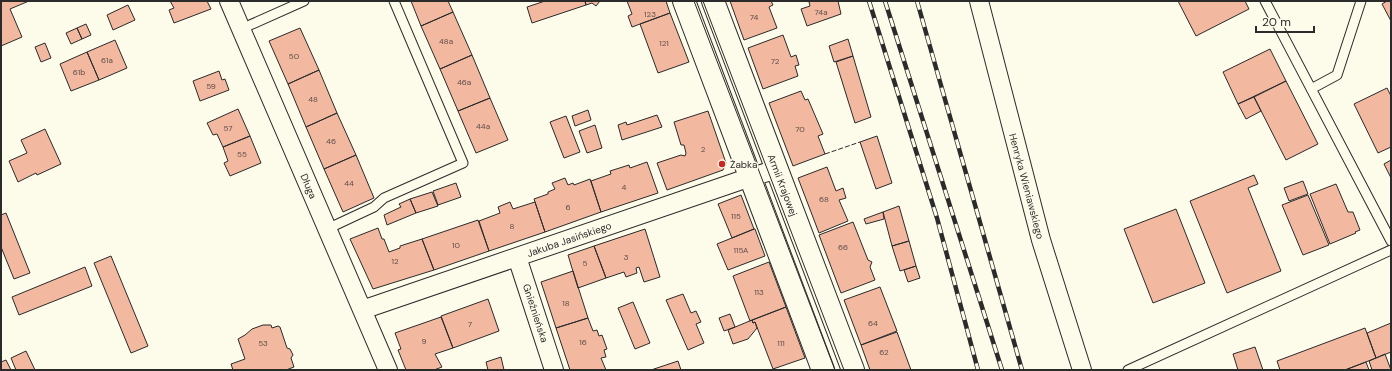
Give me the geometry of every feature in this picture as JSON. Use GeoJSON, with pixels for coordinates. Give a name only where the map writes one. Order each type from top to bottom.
{"type":"FeatureCollection","features":[{"type":"Feature","properties":{"kind":"street","name":"Długa"},"geometry":{"type":"LineString","coordinates":[[229,1],[388,370]]}},
{"type":"Feature","properties":{"kind":"street"},"geometry":{"type":"LineString","coordinates":[[684,1],[752,177],[823,370]]}},
{"type":"Feature","properties":{"kind":"street","name":"Armii Krajowej"},"geometry":{"type":"LineString","coordinates":[[713,1],[853,370]]}},
{"type":"Feature","properties":{"kind":"street","name":"Henryka Wieniawskiego"},"geometry":{"type":"LineString","coordinates":[[979,1],[1041,240],[1082,370]]}},
{"type":"Feature","properties":{"kind":"street","name":"Jakuba Jasińskiego"},"geometry":{"type":"LineString","coordinates":[[362,310],[777,169]]}},
{"type":"Feature","properties":{"kind":"street","name":"Gnieźnieńska"},"geometry":{"type":"LineString","coordinates":[[517,257],[554,370]]}},
{"type":"Feature","properties":{"kind":"lane"},"geometry":{"type":"LineString","coordinates":[[241,29],[304,1]]}},
{"type":"Feature","properties":{"kind":"lane"},"geometry":{"type":"LineString","coordinates":[[327,229],[374,207],[384,198],[463,163],[394,1]]}},
{"type":"Feature","properties":{"kind":"lane"},"geometry":{"type":"LineString","coordinates":[[1266,1],[1391,241]]}},
{"type":"Feature","properties":{"kind":"lane"},"geometry":{"type":"LineString","coordinates":[[1311,89],[1337,75],[1361,1]]}},
{"type":"Feature","properties":{"kind":"lane"},"geometry":{"type":"LineString","coordinates":[[1128,370],[1391,250]]}},
{"type":"Feature","properties":{"kind":"building"},"geometry":{"type":"Polygon","coordinates":[[[1,1],[29,1],[10,9],[22,37],[1,46],[1,1]]]}},
{"type":"Feature","properties":{"kind":"building"},"geometry":{"type":"Polygon","coordinates":[[[170,1],[207,1],[211,9],[174,23],[169,10],[174,8],[170,1]]]}},
{"type":"Feature","properties":{"kind":"building"},"geometry":{"type":"Polygon","coordinates":[[[411,1],[448,1],[453,12],[421,26],[411,1]]]}},
{"type":"Feature","properties":{"kind":"building"},"geometry":{"type":"Polygon","coordinates":[[[545,1],[585,1],[586,5],[532,23],[527,7],[545,1]]]}},
{"type":"Feature","properties":{"kind":"building"},"geometry":{"type":"Polygon","coordinates":[[[585,1],[600,1],[596,6],[592,3],[586,5],[585,1]]]}},
{"type":"Feature","properties":{"kind":"building"},"geometry":{"type":"Polygon","coordinates":[[[627,1],[666,1],[670,13],[632,27],[628,16],[632,14],[627,1]]]}},
{"type":"Feature","properties":{"kind":"building"},"geometry":{"type":"Polygon","coordinates":[[[730,1],[771,1],[773,5],[769,7],[777,28],[744,40],[730,1]]]}},
{"type":"Feature","properties":{"kind":"building"},"geometry":{"type":"Polygon","coordinates":[[[838,1],[841,14],[807,26],[801,9],[810,6],[809,2],[838,1]]]}},
{"type":"Feature","properties":{"kind":"building"},"geometry":{"type":"Polygon","coordinates":[[[1178,1],[1245,1],[1249,9],[1196,36],[1178,1]]]}},
{"type":"Feature","properties":{"kind":"building"},"geometry":{"type":"Polygon","coordinates":[[[1387,1],[1391,1],[1391,21],[1382,4],[1387,1]]]}},
{"type":"Feature","properties":{"kind":"building"},"geometry":{"type":"Polygon","coordinates":[[[128,5],[135,20],[113,30],[107,15],[128,5]]]}},
{"type":"Feature","properties":{"kind":"building"},"geometry":{"type":"Polygon","coordinates":[[[453,12],[472,55],[440,69],[421,26],[453,12]]]}},
{"type":"Feature","properties":{"kind":"building"},"geometry":{"type":"Polygon","coordinates":[[[670,13],[689,62],[658,73],[640,24],[670,13]]]}},
{"type":"Feature","properties":{"kind":"building"},"geometry":{"type":"Polygon","coordinates":[[[86,24],[91,35],[82,39],[77,28],[86,24]]]}},
{"type":"Feature","properties":{"kind":"building"},"geometry":{"type":"Polygon","coordinates":[[[77,28],[82,39],[71,44],[66,33],[77,28]]]}},
{"type":"Feature","properties":{"kind":"building"},"geometry":{"type":"Polygon","coordinates":[[[300,28],[319,70],[288,84],[269,41],[300,28]]]}},
{"type":"Feature","properties":{"kind":"building"},"geometry":{"type":"Polygon","coordinates":[[[783,35],[791,57],[796,55],[799,65],[795,66],[798,76],[763,89],[748,48],[783,35]]]}},
{"type":"Feature","properties":{"kind":"building"},"geometry":{"type":"Polygon","coordinates":[[[848,39],[853,56],[834,62],[829,46],[848,39]]]}},
{"type":"Feature","properties":{"kind":"building"},"geometry":{"type":"Polygon","coordinates":[[[115,40],[127,68],[99,80],[87,52],[115,40]]]}},
{"type":"Feature","properties":{"kind":"building"},"geometry":{"type":"Polygon","coordinates":[[[45,43],[51,58],[41,62],[35,47],[45,43]]]}},
{"type":"Feature","properties":{"kind":"building"},"geometry":{"type":"Polygon","coordinates":[[[1270,49],[1286,81],[1238,104],[1223,72],[1270,49]]]}},
{"type":"Feature","properties":{"kind":"building"},"geometry":{"type":"Polygon","coordinates":[[[87,52],[99,80],[71,91],[60,64],[87,52]]]}},
{"type":"Feature","properties":{"kind":"building"},"geometry":{"type":"Polygon","coordinates":[[[472,55],[490,98],[458,111],[440,69],[472,55]]]}},
{"type":"Feature","properties":{"kind":"building"},"geometry":{"type":"Polygon","coordinates":[[[853,56],[871,117],[855,123],[836,62],[853,56]]]}},
{"type":"Feature","properties":{"kind":"building"},"geometry":{"type":"Polygon","coordinates":[[[319,70],[337,113],[306,127],[288,84],[319,70]]]}},
{"type":"Feature","properties":{"kind":"building"},"geometry":{"type":"Polygon","coordinates":[[[219,71],[222,80],[225,79],[229,90],[200,101],[193,81],[219,71]]]}},
{"type":"Feature","properties":{"kind":"building"},"geometry":{"type":"Polygon","coordinates":[[[1286,81],[1318,144],[1286,160],[1254,97],[1286,81]]]}},
{"type":"Feature","properties":{"kind":"building"},"geometry":{"type":"Polygon","coordinates":[[[1387,88],[1391,96],[1391,147],[1378,153],[1354,104],[1387,88]]]}},
{"type":"Feature","properties":{"kind":"building"},"geometry":{"type":"Polygon","coordinates":[[[801,91],[805,100],[808,99],[823,134],[818,136],[825,154],[793,166],[769,103],[801,91]]]}},
{"type":"Feature","properties":{"kind":"building"},"geometry":{"type":"Polygon","coordinates":[[[1254,97],[1261,111],[1246,119],[1238,104],[1254,97]]]}},
{"type":"Feature","properties":{"kind":"building"},"geometry":{"type":"Polygon","coordinates":[[[490,98],[508,140],[476,153],[458,111],[490,98]]]}},
{"type":"Feature","properties":{"kind":"building"},"geometry":{"type":"Polygon","coordinates":[[[238,109],[250,136],[223,147],[217,134],[213,135],[207,123],[238,109]]]}},
{"type":"Feature","properties":{"kind":"building"},"geometry":{"type":"Polygon","coordinates":[[[588,110],[591,120],[575,126],[572,116],[588,110]]]}},
{"type":"Feature","properties":{"kind":"building"},"geometry":{"type":"Polygon","coordinates":[[[708,111],[726,163],[723,170],[667,190],[657,163],[681,155],[685,156],[686,153],[684,145],[681,145],[674,122],[708,111]]]}},
{"type":"Feature","properties":{"kind":"building"},"geometry":{"type":"Polygon","coordinates":[[[337,113],[356,155],[324,169],[306,127],[337,113]]]}},
{"type":"Feature","properties":{"kind":"building"},"geometry":{"type":"Polygon","coordinates":[[[657,115],[662,127],[622,140],[618,125],[626,122],[627,125],[657,115]]]}},
{"type":"Feature","properties":{"kind":"building"},"geometry":{"type":"Polygon","coordinates":[[[566,116],[580,152],[564,158],[550,122],[566,116]]]}},
{"type":"Feature","properties":{"kind":"building"},"geometry":{"type":"Polygon","coordinates":[[[595,125],[602,148],[587,153],[579,131],[595,125]]]}},
{"type":"Feature","properties":{"kind":"building"},"geometry":{"type":"Polygon","coordinates":[[[45,129],[61,164],[37,175],[36,173],[18,182],[9,161],[27,153],[21,140],[45,129]]]}},
{"type":"Feature","properties":{"kind":"building"},"geometry":{"type":"Polygon","coordinates":[[[250,136],[261,163],[230,176],[224,163],[228,161],[223,147],[250,136]]]}},
{"type":"Feature","properties":{"kind":"building"},"geometry":{"type":"Polygon","coordinates":[[[877,136],[892,183],[876,189],[860,142],[877,136]]]}},
{"type":"Feature","properties":{"kind":"building"},"geometry":{"type":"Polygon","coordinates":[[[356,155],[374,198],[343,212],[324,169],[356,155]]]}},
{"type":"Feature","properties":{"kind":"building"},"geometry":{"type":"Polygon","coordinates":[[[1391,160],[1391,178],[1384,164],[1391,160]]]}},
{"type":"Feature","properties":{"kind":"building"},"geometry":{"type":"Polygon","coordinates":[[[647,162],[658,193],[601,212],[591,181],[611,174],[610,171],[629,165],[630,168],[647,162]]]}},
{"type":"Feature","properties":{"kind":"building"},"geometry":{"type":"Polygon","coordinates":[[[827,167],[836,191],[843,188],[846,198],[839,200],[848,221],[819,233],[798,178],[827,167]]]}},
{"type":"Feature","properties":{"kind":"building"},"geometry":{"type":"Polygon","coordinates":[[[1254,175],[1258,184],[1248,188],[1281,271],[1227,293],[1190,201],[1254,175]]]}},
{"type":"Feature","properties":{"kind":"building"},"geometry":{"type":"Polygon","coordinates":[[[565,178],[568,185],[573,183],[574,185],[590,179],[601,212],[545,232],[534,199],[548,194],[548,192],[555,189],[552,183],[565,178]]]}},
{"type":"Feature","properties":{"kind":"building"},"geometry":{"type":"Polygon","coordinates":[[[1303,181],[1308,194],[1289,201],[1284,188],[1303,181]]]}},
{"type":"Feature","properties":{"kind":"building"},"geometry":{"type":"Polygon","coordinates":[[[456,183],[461,197],[438,205],[433,191],[456,183]]]}},
{"type":"Feature","properties":{"kind":"building"},"geometry":{"type":"Polygon","coordinates":[[[1336,184],[1348,212],[1353,212],[1360,230],[1330,244],[1310,194],[1336,184]]]}},
{"type":"Feature","properties":{"kind":"building"},"geometry":{"type":"Polygon","coordinates":[[[432,192],[438,206],[416,213],[410,199],[432,192]]]}},
{"type":"Feature","properties":{"kind":"building"},"geometry":{"type":"Polygon","coordinates":[[[741,195],[754,229],[732,238],[718,204],[741,195]]]}},
{"type":"Feature","properties":{"kind":"building"},"geometry":{"type":"Polygon","coordinates":[[[1308,195],[1329,245],[1303,255],[1282,205],[1308,195]]]}},
{"type":"Feature","properties":{"kind":"building"},"geometry":{"type":"Polygon","coordinates":[[[410,199],[416,213],[387,225],[384,215],[401,207],[399,204],[410,199]]]}},
{"type":"Feature","properties":{"kind":"building"},"geometry":{"type":"Polygon","coordinates":[[[510,202],[513,209],[535,202],[545,232],[489,251],[479,221],[500,213],[498,207],[510,202]]]}},
{"type":"Feature","properties":{"kind":"building"},"geometry":{"type":"Polygon","coordinates":[[[899,206],[909,241],[892,246],[883,212],[899,206]]]}},
{"type":"Feature","properties":{"kind":"building"},"geometry":{"type":"Polygon","coordinates":[[[1176,209],[1205,283],[1153,303],[1124,229],[1176,209]]]}},
{"type":"Feature","properties":{"kind":"building"},"geometry":{"type":"Polygon","coordinates":[[[883,212],[884,219],[866,224],[864,219],[883,212]]]}},
{"type":"Feature","properties":{"kind":"building"},"geometry":{"type":"Polygon","coordinates":[[[6,213],[30,273],[14,279],[1,247],[1,215],[6,213]]]}},
{"type":"Feature","properties":{"kind":"building"},"geometry":{"type":"Polygon","coordinates":[[[478,220],[489,251],[434,270],[422,239],[478,220]]]}},
{"type":"Feature","properties":{"kind":"building"},"geometry":{"type":"Polygon","coordinates":[[[853,222],[868,260],[872,262],[870,267],[875,280],[841,293],[819,235],[853,222]]]}},
{"type":"Feature","properties":{"kind":"building"},"geometry":{"type":"Polygon","coordinates":[[[378,228],[389,252],[400,248],[400,246],[422,239],[434,270],[373,289],[350,239],[378,228]]]}},
{"type":"Feature","properties":{"kind":"building"},"geometry":{"type":"Polygon","coordinates":[[[645,229],[660,277],[644,282],[639,267],[636,268],[637,273],[626,277],[624,272],[606,278],[594,246],[645,229]]]}},
{"type":"Feature","properties":{"kind":"building"},"geometry":{"type":"Polygon","coordinates":[[[754,229],[765,256],[728,270],[717,244],[754,229]]]}},
{"type":"Feature","properties":{"kind":"building"},"geometry":{"type":"Polygon","coordinates":[[[909,241],[916,266],[900,271],[892,246],[909,241]]]}},
{"type":"Feature","properties":{"kind":"building"},"geometry":{"type":"Polygon","coordinates":[[[594,246],[606,278],[578,288],[568,255],[594,246]]]}},
{"type":"Feature","properties":{"kind":"building"},"geometry":{"type":"Polygon","coordinates":[[[111,256],[148,346],[131,353],[94,263],[111,256]]]}},
{"type":"Feature","properties":{"kind":"building"},"geometry":{"type":"Polygon","coordinates":[[[769,262],[786,307],[750,321],[733,276],[769,262]]]}},
{"type":"Feature","properties":{"kind":"building"},"geometry":{"type":"Polygon","coordinates":[[[916,266],[920,278],[908,282],[904,270],[916,266]]]}},
{"type":"Feature","properties":{"kind":"building"},"geometry":{"type":"Polygon","coordinates":[[[85,267],[92,286],[19,315],[12,297],[85,267]]]}},
{"type":"Feature","properties":{"kind":"building"},"geometry":{"type":"Polygon","coordinates":[[[573,271],[588,318],[556,328],[541,282],[573,271]]]}},
{"type":"Feature","properties":{"kind":"building"},"geometry":{"type":"Polygon","coordinates":[[[880,287],[897,331],[861,345],[844,300],[880,287]]]}},
{"type":"Feature","properties":{"kind":"building"},"geometry":{"type":"Polygon","coordinates":[[[683,294],[691,313],[696,311],[701,322],[696,324],[704,343],[688,350],[666,300],[683,294]]]}},
{"type":"Feature","properties":{"kind":"building"},"geometry":{"type":"Polygon","coordinates":[[[488,299],[499,331],[453,348],[441,316],[488,299]]]}},
{"type":"Feature","properties":{"kind":"building"},"geometry":{"type":"Polygon","coordinates":[[[633,302],[650,343],[635,349],[618,308],[633,302]]]}},
{"type":"Feature","properties":{"kind":"building"},"geometry":{"type":"Polygon","coordinates":[[[786,307],[805,358],[773,369],[755,322],[753,323],[752,320],[786,307]]]}},
{"type":"Feature","properties":{"kind":"building"},"geometry":{"type":"Polygon","coordinates":[[[730,314],[735,327],[724,331],[719,318],[730,314]]]}},
{"type":"Feature","properties":{"kind":"building"},"geometry":{"type":"Polygon","coordinates":[[[441,317],[453,348],[435,354],[442,367],[434,370],[406,370],[398,350],[401,349],[395,333],[441,317]]]}},
{"type":"Feature","properties":{"kind":"building"},"geometry":{"type":"Polygon","coordinates":[[[588,318],[593,331],[597,330],[599,336],[602,335],[607,349],[604,350],[606,357],[601,358],[606,370],[570,370],[556,328],[588,318]]]}},
{"type":"Feature","properties":{"kind":"building"},"geometry":{"type":"Polygon","coordinates":[[[752,320],[753,323],[755,322],[757,328],[748,339],[733,344],[728,330],[752,320]]]}},
{"type":"Feature","properties":{"kind":"building"},"geometry":{"type":"Polygon","coordinates":[[[1391,323],[1391,352],[1376,358],[1367,333],[1391,323]]]}},
{"type":"Feature","properties":{"kind":"building"},"geometry":{"type":"Polygon","coordinates":[[[263,325],[271,325],[272,328],[278,326],[280,327],[287,348],[290,349],[293,355],[291,358],[294,367],[286,370],[233,370],[231,364],[245,359],[238,339],[252,329],[263,325]]]}},
{"type":"Feature","properties":{"kind":"building"},"geometry":{"type":"Polygon","coordinates":[[[1365,328],[1376,358],[1345,370],[1280,370],[1277,361],[1365,328]]]}},
{"type":"Feature","properties":{"kind":"building"},"geometry":{"type":"Polygon","coordinates":[[[897,332],[911,370],[870,370],[861,345],[897,332]]]}},
{"type":"Feature","properties":{"kind":"building"},"geometry":{"type":"Polygon","coordinates":[[[1255,347],[1263,370],[1238,370],[1233,354],[1255,347]]]}},
{"type":"Feature","properties":{"kind":"building"},"geometry":{"type":"Polygon","coordinates":[[[26,351],[35,370],[16,370],[11,358],[26,351]]]}},
{"type":"Feature","properties":{"kind":"building"},"geometry":{"type":"Polygon","coordinates":[[[1385,354],[1391,370],[1372,370],[1369,361],[1385,354]]]}},
{"type":"Feature","properties":{"kind":"building"},"geometry":{"type":"Polygon","coordinates":[[[501,357],[504,370],[488,370],[486,362],[501,357]]]}},
{"type":"Feature","properties":{"kind":"building"},"geometry":{"type":"Polygon","coordinates":[[[6,360],[11,370],[1,370],[1,362],[6,360]]]}},
{"type":"Feature","properties":{"kind":"building"},"geometry":{"type":"Polygon","coordinates":[[[678,361],[681,370],[651,370],[678,361]]]}},
{"type":"Feature","properties":{"kind":"building"},"geometry":{"type":"Polygon","coordinates":[[[1366,362],[1369,370],[1345,370],[1366,362]]]}},
{"type":"Feature","properties":{"kind":"tram line"},"geometry":{"type":"LineString","coordinates":[[694,1],[835,370]]}},
{"type":"Feature","properties":{"kind":"tram line"},"geometry":{"type":"LineString","coordinates":[[703,1],[844,370]]}},
{"type":"Feature","properties":{"kind":"railway"},"geometry":{"type":"LineString","coordinates":[[869,1],[937,218],[978,370]]}},
{"type":"Feature","properties":{"kind":"railway"},"geometry":{"type":"LineString","coordinates":[[885,1],[1002,370]]}},
{"type":"Feature","properties":{"kind":"railway"},"geometry":{"type":"LineString","coordinates":[[917,1],[1022,370]]}},
{"type":"Feature","properties":{"kind":"fence"},"geometry":{"type":"LineString","coordinates":[[825,154],[860,142]]}},
{"type":"Feature","properties":{"kind":"place","name":"Żabka"},"geometry":{"type":"Point","coordinates":[722,164]}}]}
